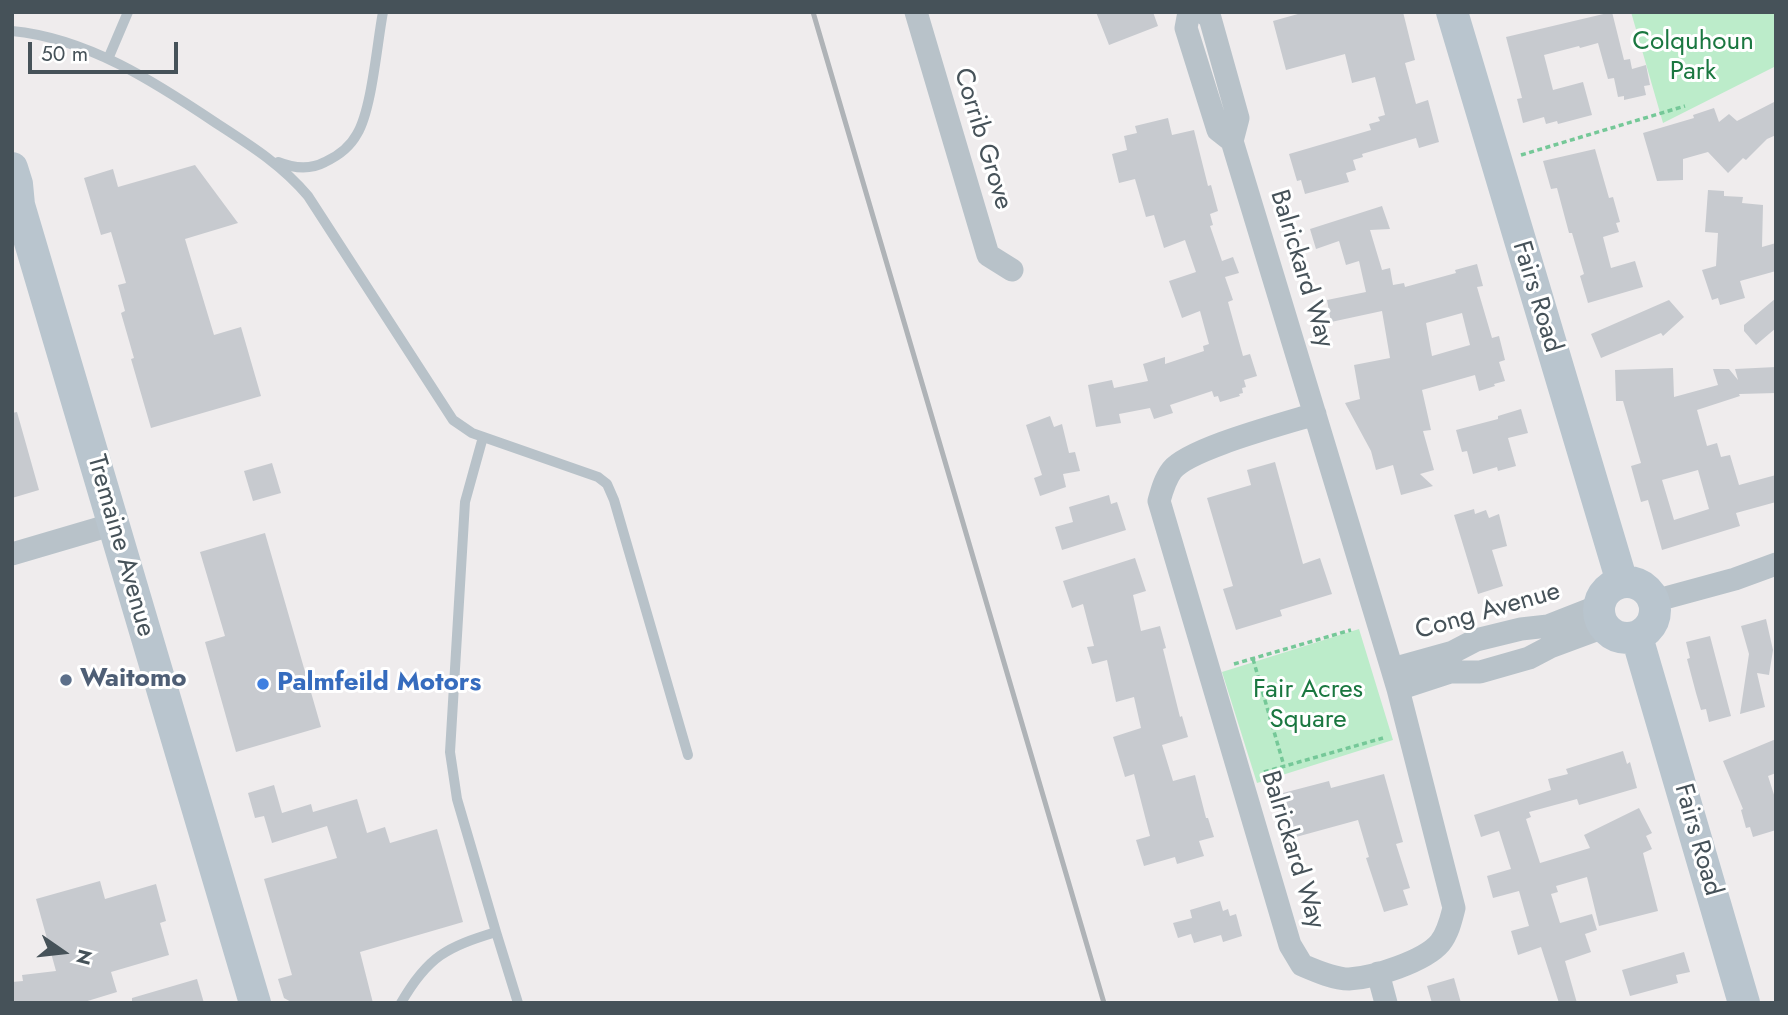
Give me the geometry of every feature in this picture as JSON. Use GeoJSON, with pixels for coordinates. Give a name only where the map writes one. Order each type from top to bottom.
{"type":"FeatureCollection","features":[{"type":"Feature","properties":{"kind":"street","name":"Corrib Grove"},"geometry":{"type":"LineString","coordinates":[[916,12],[988,255],[1012,270]]}},
{"type":"Feature","properties":{"kind":"street","name":"Balrickard Way"},"geometry":{"type":"LineString","coordinates":[[1189,12],[1186,28],[1217,130],[1232,141]]}},
{"type":"Feature","properties":{"kind":"street","name":"Balrickard Way"},"geometry":{"type":"LineString","coordinates":[[1203,12],[1209,18],[1238,118],[1232,141],[1315,414],[1395,679],[1454,908],[1448,928],[1439,944],[1414,960],[1378,974],[1348,979],[1302,965],[1290,945],[1160,501],[1164,484],[1172,469],[1195,453],[1315,414]]}},
{"type":"Feature","properties":{"kind":"street","name":"Fairs Road"},"geometry":{"type":"LineString","coordinates":[[1452,12],[1622,582]]}},
{"type":"Feature","properties":{"kind":"street","name":"Tremaine Avenue"},"geometry":{"type":"LineString","coordinates":[[12,169],[19,205],[255,1003]]}},
{"type":"Feature","properties":{"kind":"street"},"geometry":{"type":"LineString","coordinates":[[12,554],[114,524]]}},
{"type":"Feature","properties":{"kind":"street"},"geometry":{"type":"LineString","coordinates":[[1654,601],[1735,579],[1776,564]]}},
{"type":"Feature","properties":{"kind":"street"},"geometry":{"type":"LineString","coordinates":[[1622,582],[1641,585],[1654,601],[1651,626],[1637,637],[1615,636],[1601,617],[1606,590],[1622,582]]}},
{"type":"Feature","properties":{"kind":"street","name":"Cong Avenue"},"geometry":{"type":"LineString","coordinates":[[1395,679],[1476,640],[1521,629],[1601,617]]}},
{"type":"Feature","properties":{"kind":"street","name":"Cong Avenue"},"geometry":{"type":"LineString","coordinates":[[1395,679],[1450,672],[1480,672],[1530,659],[1601,617]]}},
{"type":"Feature","properties":{"kind":"street","name":"Fairs Road"},"geometry":{"type":"LineString","coordinates":[[1637,637],[1744,1003]]}},
{"type":"Feature","properties":{"kind":"street"},"geometry":{"type":"LineString","coordinates":[[1378,974],[1386,1003]]}},
{"type":"Feature","properties":{"kind":"lane"},"geometry":{"type":"LineString","coordinates":[[108,59],[128,12]]}},
{"type":"Feature","properties":{"kind":"lane"},"geometry":{"type":"LineString","coordinates":[[271,159],[296,167],[317,166],[338,156],[356,136],[363,124],[383,12]]}},
{"type":"Feature","properties":{"kind":"lane"},"geometry":{"type":"LineString","coordinates":[[12,31],[49,37],[108,59],[177,96],[271,159],[292,177],[308,196],[453,420],[462,428],[483,437],[581,469],[607,484],[614,500],[688,755]]}},
{"type":"Feature","properties":{"kind":"lane"},"geometry":{"type":"LineString","coordinates":[[483,437],[466,502],[450,752],[457,799],[518,1003]]}},
{"type":"Feature","properties":{"kind":"lane"},"geometry":{"type":"LineString","coordinates":[[401,1003],[428,964],[443,952],[496,932]]}},
{"type":"Feature","properties":{"kind":"path"},"geometry":{"type":"LineString","coordinates":[[1496,162],[1685,106]]}},
{"type":"Feature","properties":{"kind":"path"},"geometry":{"type":"LineString","coordinates":[[1234,664],[1352,630]]}},
{"type":"Feature","properties":{"kind":"path"},"geometry":{"type":"LineString","coordinates":[[1253,659],[1284,766]]}},
{"type":"Feature","properties":{"kind":"path"},"geometry":{"type":"LineString","coordinates":[[1264,772],[1383,737]]}},
{"type":"Feature","properties":{"kind":"green space","name":"Colquhoun Park"},"geometry":{"type":"Polygon","coordinates":[[[1631,12],[1776,12],[1776,66],[1663,123],[1631,12]]]}},
{"type":"Feature","properties":{"kind":"green space","name":"Fair Acres Square"},"geometry":{"type":"Polygon","coordinates":[[[1359,629],[1393,740],[1257,783],[1222,672],[1359,629]]]}},
{"type":"Feature","properties":{"kind":"building"},"geometry":{"type":"Polygon","coordinates":[[[1096,12],[1153,12],[1158,26],[1109,45],[1096,12]]]}},
{"type":"Feature","properties":{"kind":"building"},"geometry":{"type":"Polygon","coordinates":[[[1305,12],[1403,12],[1415,60],[1405,63],[1416,104],[1428,100],[1439,142],[1419,148],[1416,138],[1362,154],[1363,157],[1353,160],[1356,170],[1346,173],[1349,182],[1305,194],[1301,180],[1297,181],[1289,154],[1371,130],[1369,124],[1380,121],[1378,117],[1385,115],[1375,77],[1352,83],[1345,54],[1286,70],[1273,21],[1305,12]]]}},
{"type":"Feature","properties":{"kind":"building"},"geometry":{"type":"Polygon","coordinates":[[[1612,12],[1624,60],[1630,59],[1632,69],[1646,65],[1650,85],[1644,86],[1646,95],[1624,100],[1624,96],[1618,97],[1614,78],[1608,79],[1598,43],[1580,48],[1579,46],[1544,55],[1553,90],[1583,82],[1592,115],[1558,124],[1557,121],[1546,124],[1544,117],[1523,123],[1517,99],[1522,98],[1506,37],[1612,12]]]}},
{"type":"Feature","properties":{"kind":"building"},"geometry":{"type":"Polygon","coordinates":[[[1776,101],[1776,135],[1767,139],[1746,160],[1743,158],[1728,173],[1708,152],[1683,159],[1683,180],[1657,181],[1643,133],[1694,118],[1693,115],[1714,108],[1719,122],[1729,114],[1737,121],[1776,101]]]}},
{"type":"Feature","properties":{"kind":"building"},"geometry":{"type":"Polygon","coordinates":[[[1168,118],[1172,135],[1194,130],[1208,186],[1211,185],[1218,211],[1210,214],[1213,225],[1210,226],[1222,261],[1233,257],[1239,273],[1225,277],[1233,300],[1228,302],[1243,356],[1250,354],[1257,376],[1244,380],[1246,387],[1242,388],[1243,393],[1239,394],[1240,396],[1220,402],[1212,391],[1170,405],[1173,413],[1154,419],[1150,408],[1119,414],[1121,423],[1096,427],[1088,385],[1112,380],[1114,388],[1148,381],[1143,364],[1165,357],[1165,364],[1204,351],[1203,346],[1209,344],[1200,311],[1182,318],[1169,281],[1196,272],[1185,240],[1164,248],[1154,215],[1146,217],[1135,179],[1119,183],[1112,154],[1127,150],[1124,136],[1137,133],[1135,126],[1168,118]]]}},
{"type":"Feature","properties":{"kind":"building"},"geometry":{"type":"Polygon","coordinates":[[[1595,149],[1609,198],[1613,197],[1620,222],[1616,223],[1619,232],[1603,237],[1611,268],[1635,261],[1643,287],[1588,303],[1580,276],[1584,274],[1572,233],[1569,233],[1557,188],[1551,189],[1543,161],[1595,149]]]}},
{"type":"Feature","properties":{"kind":"building"},"geometry":{"type":"Polygon","coordinates":[[[195,165],[238,223],[185,239],[214,335],[241,327],[261,396],[151,428],[121,313],[125,311],[118,285],[126,283],[111,232],[101,235],[84,178],[113,169],[118,187],[195,165]]]}},
{"type":"Feature","properties":{"kind":"building"},"geometry":{"type":"Polygon","coordinates":[[[1708,190],[1724,191],[1724,196],[1743,197],[1742,203],[1763,205],[1762,247],[1776,243],[1776,271],[1740,281],[1745,298],[1720,305],[1718,298],[1712,300],[1702,270],[1716,266],[1718,233],[1705,232],[1708,190]]]}},
{"type":"Feature","properties":{"kind":"building"},"geometry":{"type":"Polygon","coordinates":[[[1382,206],[1390,229],[1370,230],[1382,270],[1390,268],[1393,285],[1404,283],[1405,287],[1456,273],[1455,270],[1477,264],[1483,286],[1477,287],[1492,338],[1499,336],[1505,360],[1499,362],[1505,381],[1479,391],[1475,375],[1422,390],[1431,430],[1423,431],[1434,470],[1420,474],[1433,486],[1401,495],[1393,465],[1376,470],[1371,451],[1345,403],[1360,399],[1354,365],[1390,358],[1382,311],[1331,322],[1327,300],[1366,292],[1359,261],[1346,265],[1339,241],[1316,249],[1310,229],[1382,206]],[[1462,313],[1426,323],[1432,356],[1470,345],[1462,313]]]}},
{"type":"Feature","properties":{"kind":"building"},"geometry":{"type":"Polygon","coordinates":[[[1776,298],[1776,328],[1756,345],[1744,331],[1744,325],[1776,298]]]}},
{"type":"Feature","properties":{"kind":"building"},"geometry":{"type":"Polygon","coordinates":[[[1669,300],[1684,317],[1663,336],[1661,333],[1601,358],[1591,334],[1669,300]]]}},
{"type":"Feature","properties":{"kind":"building"},"geometry":{"type":"Polygon","coordinates":[[[1776,367],[1776,393],[1739,394],[1740,396],[1697,410],[1707,446],[1717,443],[1721,457],[1730,455],[1739,485],[1776,475],[1776,502],[1736,513],[1740,526],[1662,550],[1648,500],[1641,502],[1631,466],[1641,463],[1623,401],[1616,401],[1615,370],[1673,368],[1674,397],[1718,385],[1713,369],[1729,369],[1738,380],[1735,369],[1776,367]],[[1698,470],[1662,480],[1674,520],[1709,509],[1698,470]]]}},
{"type":"Feature","properties":{"kind":"building"},"geometry":{"type":"Polygon","coordinates":[[[1521,409],[1528,433],[1508,438],[1516,466],[1498,471],[1497,467],[1473,474],[1467,451],[1462,452],[1456,430],[1498,419],[1498,416],[1521,409]]]}},
{"type":"Feature","properties":{"kind":"building"},"geometry":{"type":"Polygon","coordinates":[[[17,412],[39,490],[12,498],[12,413],[17,412]]]}},
{"type":"Feature","properties":{"kind":"building"},"geometry":{"type":"Polygon","coordinates":[[[1050,416],[1054,427],[1062,424],[1069,453],[1075,452],[1080,471],[1063,474],[1066,487],[1040,496],[1034,478],[1042,475],[1026,425],[1050,416]]]}},
{"type":"Feature","properties":{"kind":"building"},"geometry":{"type":"Polygon","coordinates":[[[1275,462],[1303,564],[1320,558],[1332,594],[1280,610],[1282,616],[1236,630],[1223,589],[1233,586],[1207,498],[1251,485],[1247,470],[1275,462]]]}},
{"type":"Feature","properties":{"kind":"building"},"geometry":{"type":"Polygon","coordinates":[[[272,463],[281,493],[253,501],[244,471],[272,463]]]}},
{"type":"Feature","properties":{"kind":"building"},"geometry":{"type":"Polygon","coordinates":[[[1109,495],[1111,504],[1117,502],[1126,530],[1062,550],[1055,527],[1073,522],[1069,507],[1109,495]]]}},
{"type":"Feature","properties":{"kind":"building"},"geometry":{"type":"Polygon","coordinates":[[[1474,509],[1475,514],[1486,510],[1489,518],[1499,514],[1507,546],[1492,550],[1503,586],[1478,594],[1454,515],[1474,509]]]}},
{"type":"Feature","properties":{"kind":"building","name":"Palmfeild Motors"},"geometry":{"type":"Polygon","coordinates":[[[265,533],[321,727],[236,752],[205,642],[225,636],[200,552],[265,533]]]}},
{"type":"Feature","properties":{"kind":"building"},"geometry":{"type":"Polygon","coordinates":[[[1135,558],[1146,591],[1133,595],[1141,631],[1160,626],[1180,717],[1182,716],[1188,737],[1162,745],[1173,781],[1195,775],[1214,837],[1199,841],[1204,856],[1177,864],[1175,857],[1144,866],[1136,840],[1150,836],[1134,774],[1125,777],[1113,737],[1141,728],[1134,697],[1116,702],[1107,660],[1092,664],[1087,647],[1094,646],[1083,604],[1072,608],[1063,581],[1135,558]]]}},
{"type":"Feature","properties":{"kind":"building"},"geometry":{"type":"Polygon","coordinates":[[[1766,619],[1773,650],[1769,675],[1757,673],[1765,707],[1740,714],[1749,654],[1741,626],[1766,619]]]}},
{"type":"Feature","properties":{"kind":"building"},"geometry":{"type":"Polygon","coordinates":[[[1710,636],[1731,716],[1709,722],[1706,709],[1701,710],[1696,693],[1687,659],[1690,658],[1686,642],[1710,636]]]}},
{"type":"Feature","properties":{"kind":"building"},"geometry":{"type":"Polygon","coordinates":[[[1776,739],[1776,773],[1768,776],[1776,801],[1776,830],[1753,837],[1750,827],[1746,828],[1741,810],[1743,809],[1723,761],[1776,739]]]}},
{"type":"Feature","properties":{"kind":"building"},"geometry":{"type":"Polygon","coordinates":[[[1623,751],[1627,764],[1630,762],[1637,788],[1579,805],[1577,799],[1529,812],[1531,817],[1526,819],[1540,863],[1590,848],[1584,835],[1639,808],[1652,833],[1646,836],[1652,849],[1643,853],[1658,911],[1599,926],[1587,877],[1556,886],[1558,892],[1551,894],[1560,923],[1592,914],[1597,930],[1585,934],[1591,952],[1565,961],[1577,1003],[1559,1003],[1541,947],[1518,955],[1511,931],[1529,926],[1519,891],[1493,898],[1487,876],[1511,869],[1499,831],[1481,837],[1474,815],[1551,790],[1548,779],[1568,774],[1566,769],[1623,751]]]}},
{"type":"Feature","properties":{"kind":"building"},"geometry":{"type":"Polygon","coordinates":[[[1384,774],[1403,842],[1396,844],[1410,888],[1403,890],[1408,905],[1384,912],[1366,858],[1369,857],[1358,820],[1296,837],[1283,793],[1329,781],[1331,788],[1384,774]]]}},
{"type":"Feature","properties":{"kind":"building"},"geometry":{"type":"Polygon","coordinates":[[[274,785],[282,813],[311,804],[313,812],[357,799],[367,833],[385,827],[390,843],[437,829],[463,922],[360,952],[373,1003],[293,1003],[284,998],[278,979],[292,975],[264,879],[337,858],[327,826],[272,843],[264,816],[255,818],[248,793],[274,785]]]}},
{"type":"Feature","properties":{"kind":"building"},"geometry":{"type":"Polygon","coordinates":[[[100,881],[105,899],[156,884],[166,921],[160,923],[169,955],[111,972],[117,992],[81,1003],[12,1003],[12,982],[23,981],[22,975],[56,971],[36,899],[100,881]]]}},
{"type":"Feature","properties":{"kind":"building"},"geometry":{"type":"Polygon","coordinates":[[[1220,901],[1223,911],[1228,909],[1230,916],[1236,914],[1242,936],[1223,942],[1221,935],[1194,943],[1191,934],[1178,938],[1173,923],[1192,918],[1190,910],[1220,901]]]}},
{"type":"Feature","properties":{"kind":"building"},"geometry":{"type":"Polygon","coordinates":[[[1684,952],[1690,972],[1676,975],[1678,983],[1630,996],[1622,970],[1684,952]]]}},
{"type":"Feature","properties":{"kind":"building"},"geometry":{"type":"Polygon","coordinates":[[[1454,978],[1461,1003],[1432,1003],[1427,986],[1454,978]]]}},
{"type":"Feature","properties":{"kind":"building"},"geometry":{"type":"Polygon","coordinates":[[[197,979],[204,1003],[132,1003],[132,998],[197,979]]]}},
{"type":"Feature","properties":{"kind":"railway"},"geometry":{"type":"LineString","coordinates":[[813,12],[1104,1003]]}},
{"type":"Feature","properties":{"kind":"place","name":"Waitomo"},"geometry":{"type":"Point","coordinates":[66,680]}},
{"type":"Feature","properties":{"kind":"place","name":"Palmfeild Motors"},"geometry":{"type":"Point","coordinates":[263,684]}}]}
